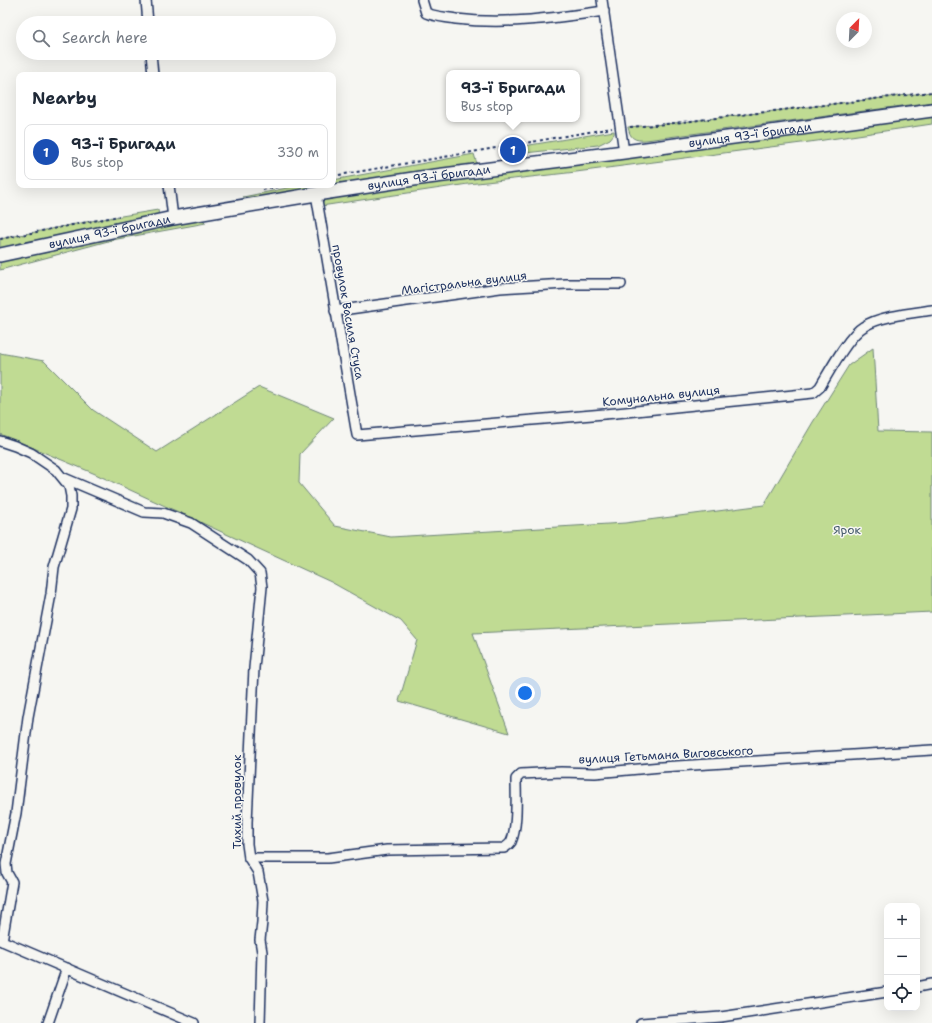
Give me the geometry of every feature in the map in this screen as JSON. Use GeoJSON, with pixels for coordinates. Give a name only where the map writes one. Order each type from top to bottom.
{"type":"FeatureCollection","features":[{"type":"Feature","properties":{"kind":"main road","name":"вулиця 93-ї бригади"},"geometry":{"type":"LineString","coordinates":[[0,254],[173,218],[316,194],[420,178],[932,110]]}},
{"type":"Feature","properties":{"kind":"street"},"geometry":{"type":"LineString","coordinates":[[146,0],[147,16]]}},
{"type":"Feature","properties":{"kind":"street"},"geometry":{"type":"LineString","coordinates":[[422,0],[426,14],[435,17],[471,20],[508,22],[604,11]]}},
{"type":"Feature","properties":{"kind":"street"},"geometry":{"type":"LineString","coordinates":[[602,0],[624,152]]}},
{"type":"Feature","properties":{"kind":"street"},"geometry":{"type":"LineString","coordinates":[[152,60],[153,72]]}},
{"type":"Feature","properties":{"kind":"street"},"geometry":{"type":"LineString","coordinates":[[169,188],[173,218]]}},
{"type":"Feature","properties":{"kind":"street","name":"провулок Василя Стуса"},"geometry":{"type":"LineString","coordinates":[[316,194],[357,435]]}},
{"type":"Feature","properties":{"kind":"street","name":"Магістральна вулиця"},"geometry":{"type":"LineString","coordinates":[[335,311],[500,288],[566,284],[621,284]]}},
{"type":"Feature","properties":{"kind":"street","name":"Комунальна вулиця"},"geometry":{"type":"LineString","coordinates":[[357,435],[616,413],[812,393],[820,387],[853,334],[863,326],[880,320],[932,310]]}},
{"type":"Feature","properties":{"kind":"street"},"geometry":{"type":"LineString","coordinates":[[0,441],[15,446],[43,460],[56,470],[69,486],[71,508],[54,567],[51,594],[28,717],[16,813],[6,864],[3,869],[12,882],[1,940],[194,1023]]}},
{"type":"Feature","properties":{"kind":"street","name":"Тихий провулок"},"geometry":{"type":"LineString","coordinates":[[64,478],[144,512],[163,513],[191,523],[248,560],[260,573],[262,579],[254,668],[247,822],[247,844],[249,858],[258,872],[263,901],[260,940],[262,952],[260,1023]]}},
{"type":"Feature","properties":{"kind":"street","name":"вулиця Гетьмана Виговського"},"geometry":{"type":"LineString","coordinates":[[249,858],[328,858],[387,850],[504,848],[508,846],[512,837],[515,818],[516,779],[521,774],[561,772],[595,774],[661,768],[932,750]]}},
{"type":"Feature","properties":{"kind":"street"},"geometry":{"type":"LineString","coordinates":[[48,1023],[67,968]]}},
{"type":"Feature","properties":{"kind":"street"},"geometry":{"type":"LineString","coordinates":[[920,986],[932,984]]}},
{"type":"Feature","properties":{"kind":"street"},"geometry":{"type":"LineString","coordinates":[[641,1023],[721,1017],[884,992]]}},
{"type":"Feature","properties":{"kind":"green space"},"geometry":{"type":"Polygon","coordinates":[[[932,92],[932,102],[646,140],[638,140],[633,138],[628,127],[666,124],[932,92]]]}},
{"type":"Feature","properties":{"kind":"green space"},"geometry":{"type":"Polygon","coordinates":[[[932,114],[932,124],[817,141],[576,172],[468,184],[321,206],[321,197],[932,114]]]}},
{"type":"Feature","properties":{"kind":"green space"},"geometry":{"type":"Polygon","coordinates":[[[614,131],[614,134],[610,139],[598,145],[525,153],[524,146],[614,131]]]}},
{"type":"Feature","properties":{"kind":"green space"},"geometry":{"type":"Polygon","coordinates":[[[474,154],[477,164],[336,186],[336,179],[474,154]]]}},
{"type":"Feature","properties":{"kind":"green space"},"geometry":{"type":"Polygon","coordinates":[[[287,188],[315,189],[263,197],[243,197],[287,188]]]}},
{"type":"Feature","properties":{"kind":"green space"},"geometry":{"type":"Polygon","coordinates":[[[158,210],[159,216],[0,249],[0,239],[91,221],[158,210]]]}},
{"type":"Feature","properties":{"kind":"green space"},"geometry":{"type":"Polygon","coordinates":[[[203,220],[206,223],[112,240],[0,270],[0,261],[59,250],[84,242],[175,225],[184,221],[203,220]]]}},
{"type":"Feature","properties":{"kind":"green space","name":"Ярок"},"geometry":{"type":"Polygon","coordinates":[[[873,348],[878,431],[932,432],[932,612],[473,633],[509,733],[399,701],[417,640],[401,621],[331,582],[93,473],[0,434],[0,353],[44,361],[93,410],[157,452],[259,387],[334,418],[300,454],[299,483],[335,526],[391,537],[625,523],[764,505],[849,365],[873,348]]]}},
{"type":"Feature","properties":{"kind":"place","name":"93-ї Бригади"},"geometry":{"type":"Point","coordinates":[513,150]}}]}
